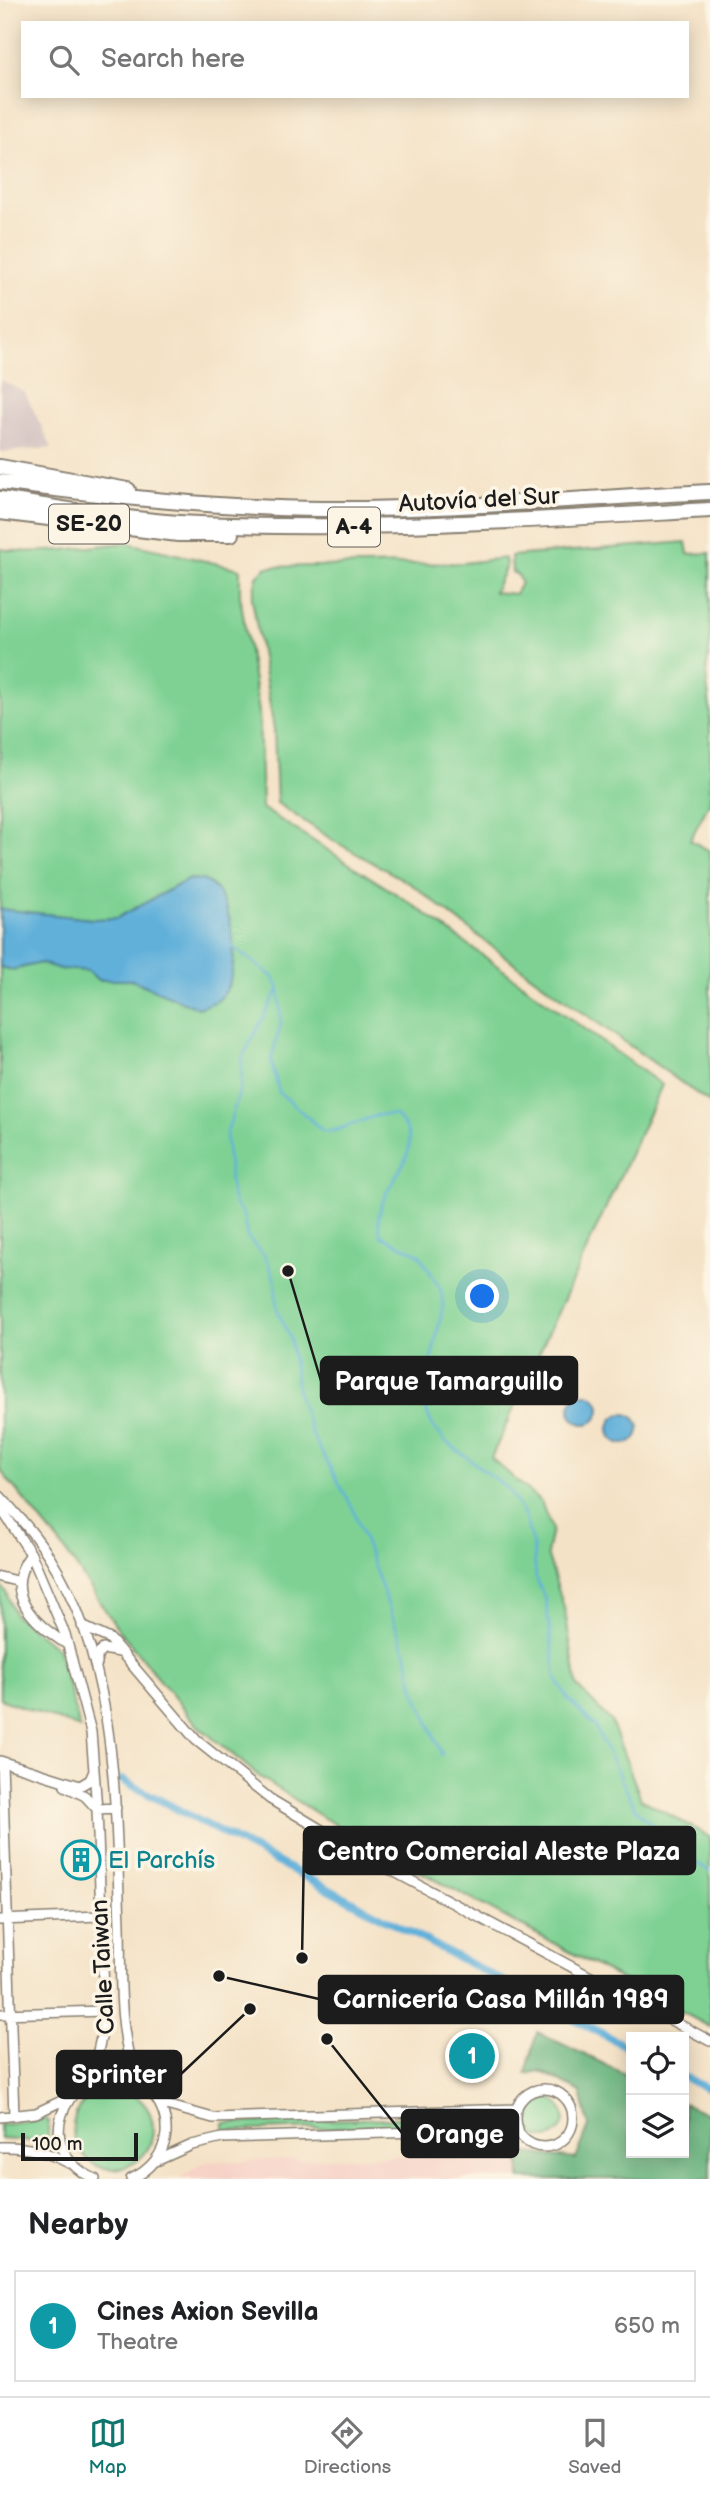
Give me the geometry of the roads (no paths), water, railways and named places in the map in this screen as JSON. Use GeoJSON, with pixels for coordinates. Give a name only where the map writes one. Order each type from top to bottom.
{"type":"FeatureCollection","features":[{"type":"Feature","properties":{"kind":"highway","name":"SE-20"},"geometry":{"type":"LineString","coordinates":[[0,469],[127,489],[221,498],[243,507]]}},
{"type":"Feature","properties":{"kind":"highway","name":"Autovía del Sur"},"geometry":{"type":"LineString","coordinates":[[0,481],[115,497],[243,507],[325,509],[710,492]]}},
{"type":"Feature","properties":{"kind":"highway","name":"Autovía del Sur"},"geometry":{"type":"LineString","coordinates":[[0,499],[110,516],[246,525],[393,527],[710,510]]}},
{"type":"Feature","properties":{"kind":"highway","name":"SE-20"},"geometry":{"type":"LineString","coordinates":[[0,512],[178,534],[288,534],[393,527]]}},
{"type":"Feature","properties":{"kind":"street"},"geometry":{"type":"LineString","coordinates":[[0,506],[110,516]]}},
{"type":"Feature","properties":{"kind":"street","name":"Calle Taiwan"},"geometry":{"type":"LineString","coordinates":[[0,1496],[52,1560],[82,1626],[96,1672],[110,1736],[116,1808],[123,2034],[136,2081]]}},
{"type":"Feature","properties":{"kind":"street","name":"Calle Taiwan"},"geometry":{"type":"LineString","coordinates":[[0,1507],[31,1554],[68,1645],[91,1732],[95,1769],[105,2011],[98,2051],[81,2085]]}},
{"type":"Feature","properties":{"kind":"street"},"geometry":{"type":"LineString","coordinates":[[31,1554],[24,1560],[16,1581],[15,1596],[22,1610],[39,1627],[68,1645]]}},
{"type":"Feature","properties":{"kind":"street"},"geometry":{"type":"LineString","coordinates":[[0,1577],[16,1581]]}},
{"type":"Feature","properties":{"kind":"street"},"geometry":{"type":"LineString","coordinates":[[82,1626],[110,1639],[195,1740],[271,1799],[365,1856],[710,2041]]}},
{"type":"Feature","properties":{"kind":"street"},"geometry":{"type":"LineString","coordinates":[[96,1672],[97,1656],[103,1649],[121,1653]]}},
{"type":"Feature","properties":{"kind":"street"},"geometry":{"type":"LineString","coordinates":[[14,2116],[5,2014],[1,1762],[80,1786],[90,1780],[95,1769]]}},
{"type":"Feature","properties":{"kind":"street"},"geometry":{"type":"LineString","coordinates":[[29,1771],[85,1796],[97,1809],[116,1808]]}},
{"type":"Feature","properties":{"kind":"street"},"geometry":{"type":"LineString","coordinates":[[3,1919],[100,1916]]}},
{"type":"Feature","properties":{"kind":"street"},"geometry":{"type":"LineString","coordinates":[[5,2014],[105,2011]]}},
{"type":"Feature","properties":{"kind":"street"},"geometry":{"type":"LineString","coordinates":[[0,2117],[36,2113],[68,2098],[81,2085],[108,2076],[136,2081],[159,2103],[213,2118],[517,2109]]}},
{"type":"Feature","properties":{"kind":"street"},"geometry":{"type":"LineString","coordinates":[[548,2089],[556,2091],[569,2102],[573,2119],[568,2135],[554,2145],[546,2147],[529,2142],[517,2129],[517,2109],[529,2093],[548,2089]]}},
{"type":"Feature","properties":{"kind":"street"},"geometry":{"type":"LineString","coordinates":[[68,2098],[61,2115],[59,2133],[64,2150],[74,2165]]}},
{"type":"Feature","properties":{"kind":"street"},"geometry":{"type":"LineString","coordinates":[[131,2179],[145,2175],[166,2134],[159,2103]]}},
{"type":"Feature","properties":{"kind":"street"},"geometry":{"type":"LineString","coordinates":[[154,2162],[192,2144],[222,2138],[517,2129]]}},
{"type":"Feature","properties":{"kind":"street"},"geometry":{"type":"LineString","coordinates":[[0,2147],[29,2148],[53,2154],[74,2165],[90,2178]]}},
{"type":"Feature","properties":{"kind":"water"},"geometry":{"type":"Polygon","coordinates":[[[189,879],[205,881],[216,889],[230,920],[233,939],[231,976],[226,990],[213,1003],[197,1008],[132,980],[98,980],[88,971],[60,969],[41,963],[12,970],[0,967],[0,909],[93,919],[117,918],[189,879]]]}},
{"type":"Feature","properties":{"kind":"water"},"geometry":{"type":"Polygon","coordinates":[[[585,1394],[596,1398],[600,1409],[596,1420],[585,1424],[574,1420],[570,1409],[574,1398],[585,1394]]]}},
{"type":"Feature","properties":{"kind":"water"},"geometry":{"type":"Polygon","coordinates":[[[624,1414],[635,1418],[639,1429],[635,1440],[624,1444],[613,1440],[609,1429],[613,1418],[624,1414]]]}},
{"type":"Feature","properties":{"kind":"waterway"},"geometry":{"type":"LineString","coordinates":[[232,946],[273,977],[279,989],[281,1023],[271,1061],[279,1092],[323,1131],[334,1131],[378,1115],[395,1115],[407,1130],[409,1144],[406,1158],[382,1202],[379,1218],[381,1236],[419,1254],[441,1290],[443,1306],[429,1370],[422,1386],[423,1402],[432,1425],[445,1441],[506,1487],[524,1514],[533,1546],[536,1578],[546,1601],[556,1679],[568,1699],[595,1726],[636,1810],[684,1856],[710,1871]]}},
{"type":"Feature","properties":{"kind":"waterway"},"geometry":{"type":"LineString","coordinates":[[278,990],[242,1058],[241,1086],[226,1136],[231,1191],[234,1203],[243,1214],[247,1237],[264,1255],[275,1280],[277,1309],[290,1338],[298,1394],[312,1435],[353,1509],[407,1657],[414,1688],[442,1755]]}},
{"type":"Feature","properties":{"kind":"waterway"},"geometry":{"type":"LineString","coordinates":[[122,1780],[626,2046]]}},
{"type":"Feature","properties":{"kind":"waterway"},"geometry":{"type":"LineString","coordinates":[[689,2080],[710,2090]]}},
{"type":"Feature","properties":{"kind":"place","name":"Parque Tamarguillo"},"geometry":{"type":"Point","coordinates":[288,1271]}},
{"type":"Feature","properties":{"kind":"place","name":"El Parchís"},"geometry":{"type":"Point","coordinates":[81,1860]}},
{"type":"Feature","properties":{"kind":"place","name":"Centro Comercial Aleste Plaza"},"geometry":{"type":"Point","coordinates":[302,1958]}},
{"type":"Feature","properties":{"kind":"place","name":"Carnicería Casa Millán 1989"},"geometry":{"type":"Point","coordinates":[219,1976]}},
{"type":"Feature","properties":{"kind":"place","name":"Sprinter"},"geometry":{"type":"Point","coordinates":[250,2009]}},
{"type":"Feature","properties":{"kind":"place","name":"Orange"},"geometry":{"type":"Point","coordinates":[327,2039]}},
{"type":"Feature","properties":{"kind":"place","name":"Cines Axion Sevilla"},"geometry":{"type":"Point","coordinates":[472,2056]}}]}
